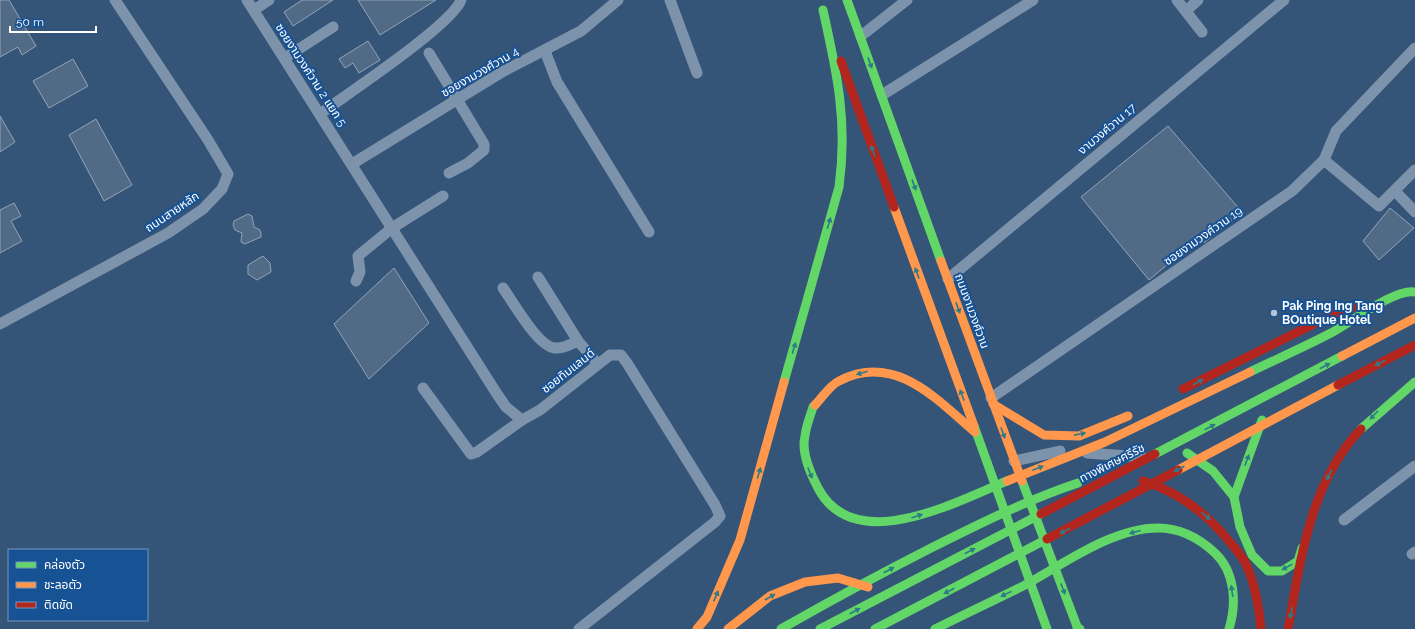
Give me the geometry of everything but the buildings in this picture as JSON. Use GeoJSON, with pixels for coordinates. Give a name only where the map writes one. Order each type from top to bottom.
{"type":"FeatureCollection","features":[{"type":"Feature","properties":{"kind":"main road"},"geometry":{"type":"LineString","coordinates":[[820,0],[1047,629]]}},
{"type":"Feature","properties":{"kind":"main road","name":"ถนนงามวงศ์วาน"},"geometry":{"type":"LineString","coordinates":[[848,0],[992,401],[1078,628]]}},
{"type":"Feature","properties":{"kind":"main road"},"geometry":{"type":"LineString","coordinates":[[697,629],[707,617],[740,540],[839,187],[843,155],[843,124],[840,93],[823,10]]}},
{"type":"Feature","properties":{"kind":"main road"},"geometry":{"type":"LineString","coordinates":[[975,432],[922,387],[901,376],[869,371],[838,381],[813,407],[804,438],[809,472],[824,500],[844,516],[875,523],[910,518],[951,504],[1105,442],[1331,333],[1411,283]]}},
{"type":"Feature","properties":{"kind":"main road"},"geometry":{"type":"LineString","coordinates":[[1175,393],[1332,315],[1388,297],[1410,291],[1415,292]]}},
{"type":"Feature","properties":{"kind":"main road","name":"ทางพิเศษศรีรัช"},"geometry":{"type":"LineString","coordinates":[[820,629],[1415,318]]}},
{"type":"Feature","properties":{"kind":"main road"},"geometry":{"type":"LineString","coordinates":[[875,629],[1076,525],[1166,475],[1415,345]]}},
{"type":"Feature","properties":{"kind":"main road"},"geometry":{"type":"LineString","coordinates":[[1183,449],[1213,471],[1234,497],[1240,527],[1252,555],[1268,571],[1282,571],[1298,561],[1327,477],[1349,442],[1379,410],[1415,382]]}},
{"type":"Feature","properties":{"kind":"main road"},"geometry":{"type":"LineString","coordinates":[[992,401],[1044,435],[1079,436],[1140,411]]}},
{"type":"Feature","properties":{"kind":"main road"},"geometry":{"type":"LineString","coordinates":[[1234,497],[1265,411]]}},
{"type":"Feature","properties":{"kind":"main road"},"geometry":{"type":"LineString","coordinates":[[781,629],[927,551],[1044,494],[1079,483],[1130,478],[1157,484],[1181,497],[1216,524],[1246,562],[1260,608],[1261,629]]}},
{"type":"Feature","properties":{"kind":"main road"},"geometry":{"type":"LineString","coordinates":[[1288,629],[1310,523]]}},
{"type":"Feature","properties":{"kind":"main road"},"geometry":{"type":"LineString","coordinates":[[935,629],[1017,589],[1112,538],[1146,529],[1180,531],[1205,543],[1222,561],[1233,589],[1232,620],[1229,629]]}},
{"type":"Feature","properties":{"kind":"main road"},"geometry":{"type":"LineString","coordinates":[[996,577],[1017,547]]}},
{"type":"Feature","properties":{"kind":"main road"},"geometry":{"type":"LineString","coordinates":[[728,629],[770,596],[805,582],[838,578],[898,597]]}},
{"type":"Feature","properties":{"kind":"main road"},"geometry":{"type":"LineString","coordinates":[[910,601],[923,606],[937,606]]}},
{"type":"Feature","properties":{"kind":"street","name":"ถนนสายหลัก"},"geometry":{"type":"LineString","coordinates":[[0,324],[168,233],[207,206],[222,189],[228,174],[115,0]]}},
{"type":"Feature","properties":{"kind":"street","name":"ซอยงามวงศ์วาน 2 แยก 5"},"geometry":{"type":"LineString","coordinates":[[247,0],[352,164]]}},
{"type":"Feature","properties":{"kind":"street"},"geometry":{"type":"LineString","coordinates":[[254,10],[269,0]]}},
{"type":"Feature","properties":{"kind":"street"},"geometry":{"type":"LineString","coordinates":[[320,114],[412,47],[456,10],[461,0]]}},
{"type":"Feature","properties":{"kind":"street","name":"ซอยงามวงศ์วาน 4"},"geometry":{"type":"LineString","coordinates":[[352,164],[502,72],[545,51],[580,31],[618,0]]}},
{"type":"Feature","properties":{"kind":"street"},"geometry":{"type":"LineString","coordinates":[[670,0],[698,73]]}},
{"type":"Feature","properties":{"kind":"street"},"geometry":{"type":"LineString","coordinates":[[861,36],[907,0]]}},
{"type":"Feature","properties":{"kind":"street"},"geometry":{"type":"LineString","coordinates":[[882,95],[1033,0]]}},
{"type":"Feature","properties":{"kind":"street"},"geometry":{"type":"LineString","coordinates":[[1177,0],[1202,32]]}},
{"type":"Feature","properties":{"kind":"street"},"geometry":{"type":"LineString","coordinates":[[1186,10],[1198,0]]}},
{"type":"Feature","properties":{"kind":"street","name":"งามวงศ์วาน 17"},"geometry":{"type":"LineString","coordinates":[[948,279],[1284,0]]}},
{"type":"Feature","properties":{"kind":"street"},"geometry":{"type":"LineString","coordinates":[[285,58],[333,27]]}},
{"type":"Feature","properties":{"kind":"street"},"geometry":{"type":"LineString","coordinates":[[1415,48],[1336,131],[1324,160],[1378,206],[1381,206],[1415,170]]}},
{"type":"Feature","properties":{"kind":"street"},"geometry":{"type":"LineString","coordinates":[[545,51],[557,82],[649,232]]}},
{"type":"Feature","properties":{"kind":"street"},"geometry":{"type":"LineString","coordinates":[[429,53],[482,141],[484,150],[468,163],[449,173]]}},
{"type":"Feature","properties":{"kind":"street","name":"ซอยงามวงศ์วาน 19"},"geometry":{"type":"LineString","coordinates":[[992,401],[1292,191],[1324,160]]}},
{"type":"Feature","properties":{"kind":"street"},"geometry":{"type":"LineString","coordinates":[[352,164],[506,407],[522,420]]}},
{"type":"Feature","properties":{"kind":"street"},"geometry":{"type":"LineString","coordinates":[[1395,191],[1415,212]]}},
{"type":"Feature","properties":{"kind":"street"},"geometry":{"type":"LineString","coordinates":[[356,281],[360,272],[358,256],[392,228],[443,196]]}},
{"type":"Feature","properties":{"kind":"street"},"geometry":{"type":"LineString","coordinates":[[538,277],[578,341],[598,364]]}},
{"type":"Feature","properties":{"kind":"street"},"geometry":{"type":"LineString","coordinates":[[503,288],[538,337],[548,346],[561,347],[578,341]]}},
{"type":"Feature","properties":{"kind":"street"},"geometry":{"type":"LineString","coordinates":[[1014,461],[1061,451],[1140,457],[1183,449],[1415,329]]}},
{"type":"Feature","properties":{"kind":"street","name":"ซอยทิมแลนด์"},"geometry":{"type":"LineString","coordinates":[[423,388],[471,454],[477,452],[522,420],[540,410],[610,355],[621,355],[715,505],[720,516],[716,522],[579,629]]}},
{"type":"Feature","properties":{"kind":"street"},"geometry":{"type":"LineString","coordinates":[[1344,520],[1415,466]]}},
{"type":"Feature","properties":{"kind":"traffic: fast"},"geometry":{"type":"LineString","coordinates":[[847,0],[941,261]]}},
{"type":"Feature","properties":{"kind":"traffic: fast"},"geometry":{"type":"LineString","coordinates":[[784,382],[839,187],[842,119],[837,77],[823,10]]}},
{"type":"Feature","properties":{"kind":"traffic: fast"},"geometry":{"type":"LineString","coordinates":[[1250,372],[1331,333],[1373,307],[1396,295],[1406,292],[1415,292]]}},
{"type":"Feature","properties":{"kind":"traffic: fast"},"geometry":{"type":"LineString","coordinates":[[1155,454],[1342,356]]}},
{"type":"Feature","properties":{"kind":"traffic: fast"},"geometry":{"type":"LineString","coordinates":[[1361,429],[1415,382]]}},
{"type":"Feature","properties":{"kind":"traffic: fast"},"geometry":{"type":"LineString","coordinates":[[815,405],[807,425],[804,442],[804,449],[810,470],[818,488],[834,508],[856,519],[880,522],[907,518],[934,511],[1007,481]]}},
{"type":"Feature","properties":{"kind":"traffic: fast"},"geometry":{"type":"LineString","coordinates":[[1234,497],[1262,420]]}},
{"type":"Feature","properties":{"kind":"traffic: fast"},"geometry":{"type":"LineString","coordinates":[[974,426],[1047,629]]}},
{"type":"Feature","properties":{"kind":"traffic: fast"},"geometry":{"type":"LineString","coordinates":[[1187,453],[1213,471],[1234,497],[1240,527],[1252,555],[1268,571],[1282,571],[1298,561],[1302,548]]}},
{"type":"Feature","properties":{"kind":"traffic: fast"},"geometry":{"type":"LineString","coordinates":[[1022,481],[1078,629]]}},
{"type":"Feature","properties":{"kind":"traffic: fast"},"geometry":{"type":"LineString","coordinates":[[781,629],[874,578],[967,530],[1003,513],[1078,483]]}},
{"type":"Feature","properties":{"kind":"traffic: fast"},"geometry":{"type":"LineString","coordinates":[[820,629],[1041,514]]}},
{"type":"Feature","properties":{"kind":"traffic: fast"},"geometry":{"type":"LineString","coordinates":[[935,629],[1025,585],[1106,540],[1123,534],[1158,528],[1174,530],[1195,538],[1215,553],[1222,561],[1227,569],[1232,588],[1233,609],[1229,629]]}},
{"type":"Feature","properties":{"kind":"traffic: fast"},"geometry":{"type":"LineString","coordinates":[[875,629],[1047,539]]}},
{"type":"Feature","properties":{"kind":"traffic: slow"},"geometry":{"type":"LineString","coordinates":[[894,207],[974,426]]}},
{"type":"Feature","properties":{"kind":"traffic: slow"},"geometry":{"type":"LineString","coordinates":[[941,261],[1022,481]]}},
{"type":"Feature","properties":{"kind":"traffic: slow"},"geometry":{"type":"LineString","coordinates":[[1342,356],[1415,318]]}},
{"type":"Feature","properties":{"kind":"traffic: slow"},"geometry":{"type":"LineString","coordinates":[[815,405],[829,389],[839,381],[859,374],[878,372],[896,376],[913,383],[930,394],[975,432]]}},
{"type":"Feature","properties":{"kind":"traffic: slow"},"geometry":{"type":"LineString","coordinates":[[1007,481],[1105,442],[1250,372]]}},
{"type":"Feature","properties":{"kind":"traffic: slow"},"geometry":{"type":"LineString","coordinates":[[697,629],[707,617],[740,540],[784,382]]}},
{"type":"Feature","properties":{"kind":"traffic: slow"},"geometry":{"type":"LineString","coordinates":[[1178,470],[1338,385]]}},
{"type":"Feature","properties":{"kind":"traffic: slow"},"geometry":{"type":"LineString","coordinates":[[993,404],[1044,435],[1079,436],[1128,416]]}},
{"type":"Feature","properties":{"kind":"traffic: slow"},"geometry":{"type":"LineString","coordinates":[[728,629],[770,596],[805,582],[838,578],[868,587]]}},
{"type":"Feature","properties":{"kind":"traffic: jam"},"geometry":{"type":"LineString","coordinates":[[841,61],[894,207]]}},
{"type":"Feature","properties":{"kind":"traffic: jam"},"geometry":{"type":"LineString","coordinates":[[1183,389],[1332,315],[1361,304]]}},
{"type":"Feature","properties":{"kind":"traffic: jam"},"geometry":{"type":"LineString","coordinates":[[1338,385],[1415,345]]}},
{"type":"Feature","properties":{"kind":"traffic: jam"},"geometry":{"type":"LineString","coordinates":[[1288,629],[1303,549],[1319,497],[1330,473],[1344,450],[1361,429]]}},
{"type":"Feature","properties":{"kind":"traffic: jam"},"geometry":{"type":"LineString","coordinates":[[1041,514],[1155,454]]}},
{"type":"Feature","properties":{"kind":"traffic: jam"},"geometry":{"type":"LineString","coordinates":[[1047,539],[1178,470]]}},
{"type":"Feature","properties":{"kind":"traffic: jam"},"geometry":{"type":"LineString","coordinates":[[1143,481],[1168,491],[1191,505],[1211,521],[1236,549],[1246,564],[1252,580],[1258,604],[1261,629]]}},
{"type":"Feature","properties":{"kind":"place","name":"Pak Ping Ing Tang BOutique Hotel"},"geometry":{"type":"Point","coordinates":[1274,313]}}]}
